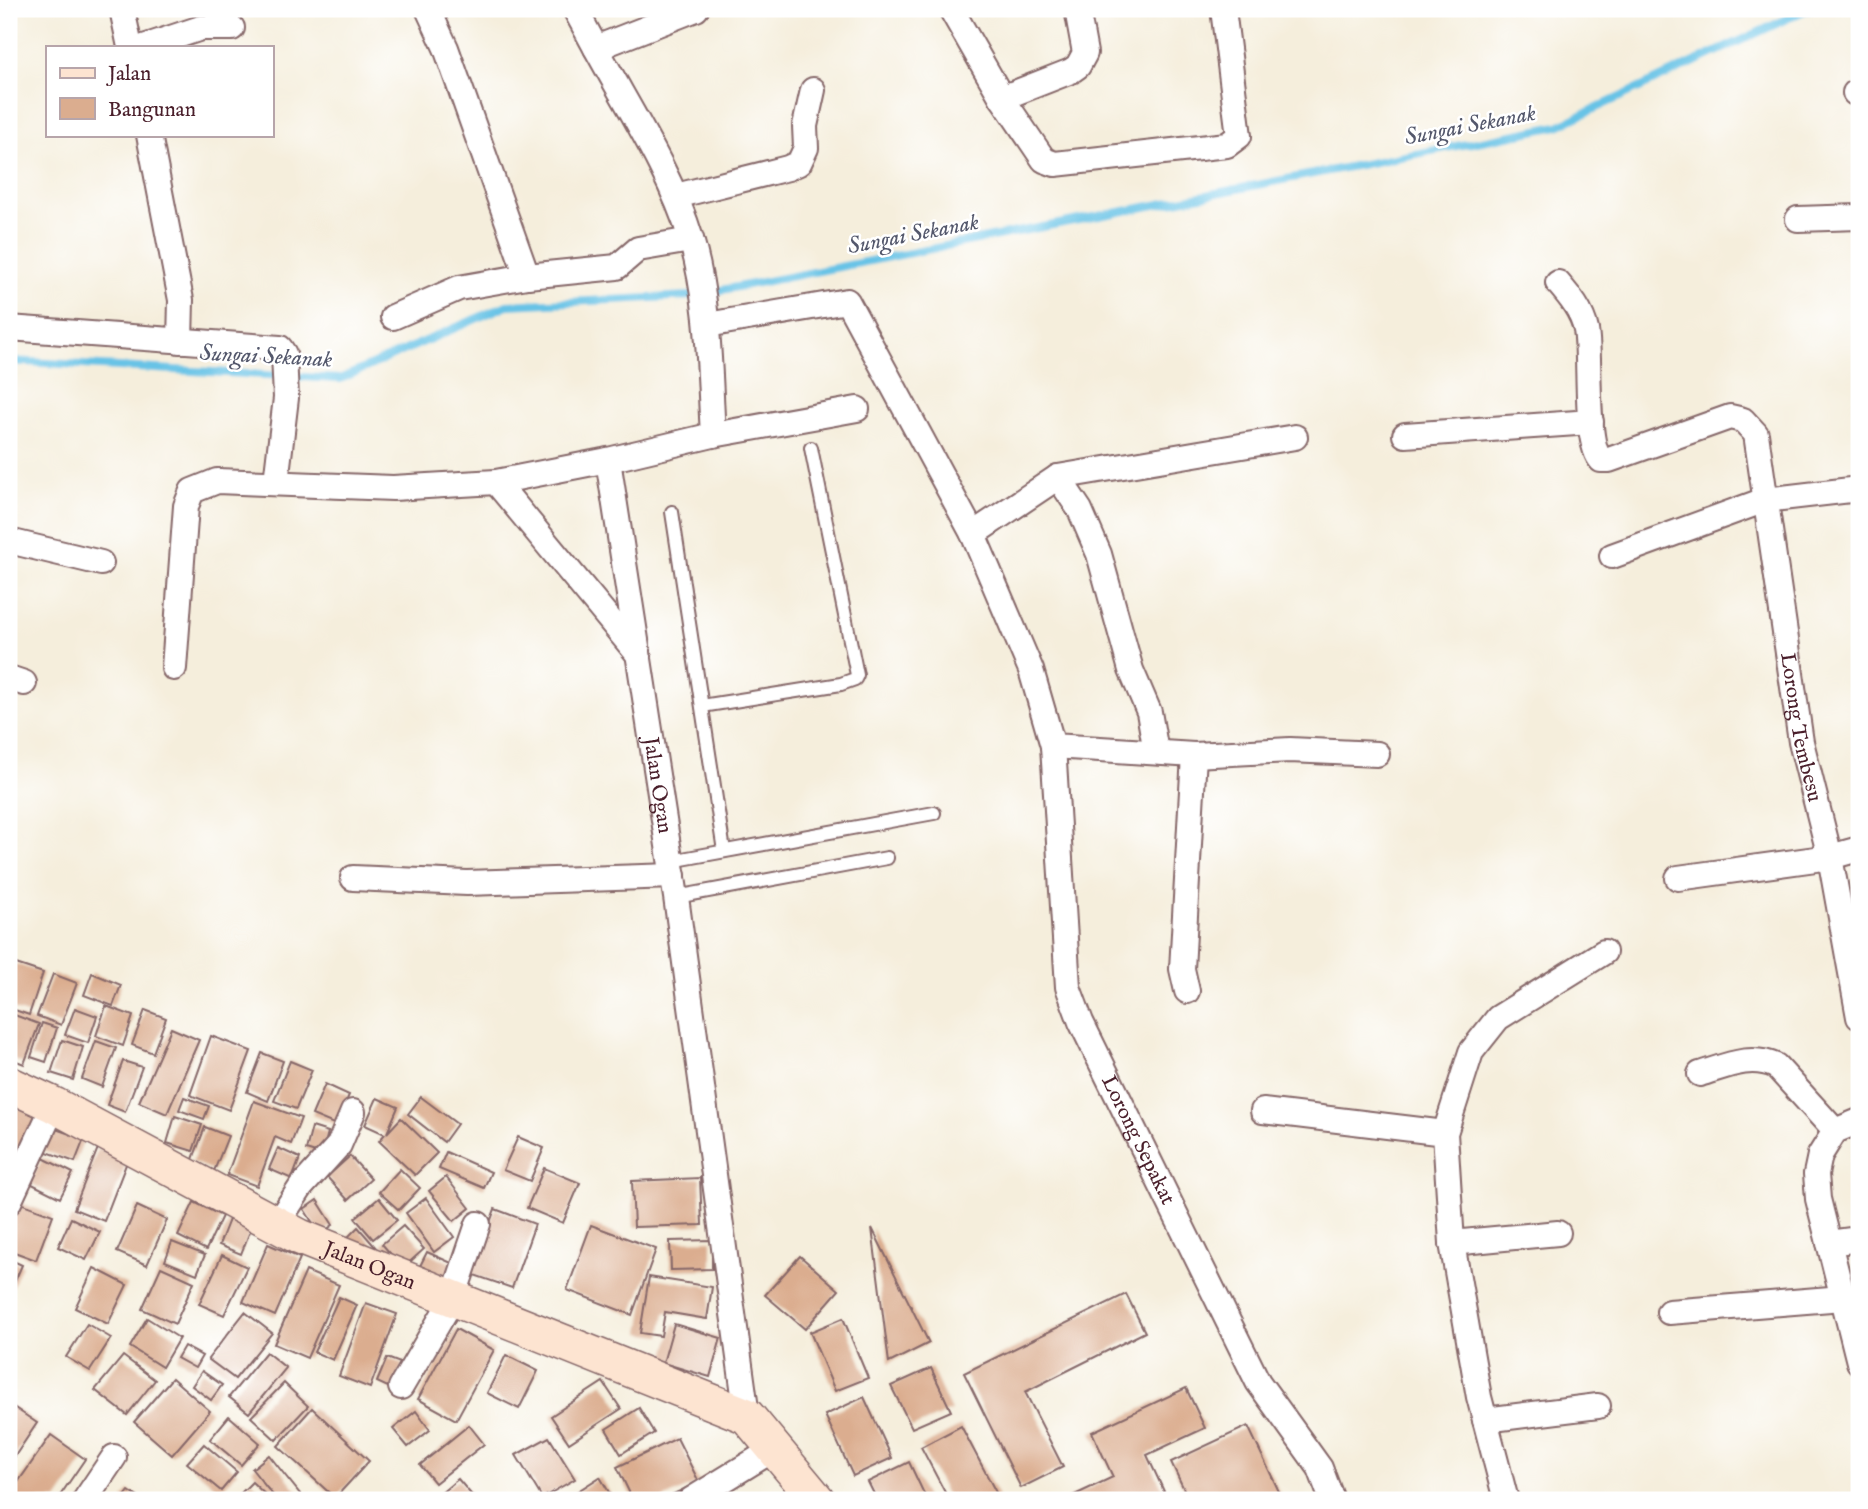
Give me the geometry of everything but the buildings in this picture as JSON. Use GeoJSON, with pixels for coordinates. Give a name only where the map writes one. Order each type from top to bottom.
{"type":"FeatureCollection","features":[{"type":"Feature","properties":{"kind":"main road","name":"Jalan Ogan"},"geometry":{"type":"LineString","coordinates":[[9,1084],[54,1105],[300,1237],[747,1416],[817,1500]]}},
{"type":"Feature","properties":{"kind":"street"},"geometry":{"type":"LineString","coordinates":[[122,9],[130,46]]}},
{"type":"Feature","properties":{"kind":"street"},"geometry":{"type":"LineString","coordinates":[[428,9],[446,48],[527,276]]}},
{"type":"Feature","properties":{"kind":"street"},"geometry":{"type":"LineString","coordinates":[[575,9],[676,196],[691,240],[706,317],[713,435]]}},
{"type":"Feature","properties":{"kind":"street"},"geometry":{"type":"LineString","coordinates":[[596,48],[696,9]]}},
{"type":"Feature","properties":{"kind":"street"},"geometry":{"type":"LineString","coordinates":[[951,9],[1002,98],[1044,160],[1055,164],[1227,145],[1239,136],[1223,9]]}},
{"type":"Feature","properties":{"kind":"street"},"geometry":{"type":"LineString","coordinates":[[1002,98],[1078,66],[1085,53],[1077,9]]}},
{"type":"Feature","properties":{"kind":"street"},"geometry":{"type":"LineString","coordinates":[[147,46],[201,28],[232,28]]}},
{"type":"Feature","properties":{"kind":"street"},"geometry":{"type":"LineString","coordinates":[[676,196],[799,163],[806,148],[805,125],[813,90]]}},
{"type":"Feature","properties":{"kind":"street"},"geometry":{"type":"LineString","coordinates":[[149,136],[181,300],[180,341]]}},
{"type":"Feature","properties":{"kind":"street"},"geometry":{"type":"LineString","coordinates":[[1798,219],[1859,217]]}},
{"type":"Feature","properties":{"kind":"street"},"geometry":{"type":"LineString","coordinates":[[393,317],[459,288],[527,276],[617,267],[638,249],[691,240]]}},
{"type":"Feature","properties":{"kind":"street"},"geometry":{"type":"LineString","coordinates":[[1405,435],[1591,422],[1586,329],[1578,309],[1558,283]]}},
{"type":"Feature","properties":{"kind":"street","name":"Lorong Sepakat"},"geometry":{"type":"LineString","coordinates":[[706,317],[847,301],[973,534],[1031,670],[1053,746],[1068,987],[1082,1022],[1258,1382],[1320,1468],[1332,1500]]}},
{"type":"Feature","properties":{"kind":"street"},"geometry":{"type":"LineString","coordinates":[[9,328],[280,348],[284,354],[286,398],[276,482]]}},
{"type":"Feature","properties":{"kind":"street"},"geometry":{"type":"LineString","coordinates":[[174,668],[186,506],[192,491],[218,481],[393,488],[496,482],[608,460],[713,435],[858,410]]}},
{"type":"Feature","properties":{"kind":"street","name":"Lorong Tembesu"},"geometry":{"type":"LineString","coordinates":[[1591,422],[1597,455],[1601,460],[1609,460],[1730,417],[1743,420],[1756,433],[1801,742],[1830,857],[1859,1017]]}},
{"type":"Feature","properties":{"kind":"street"},"geometry":{"type":"LineString","coordinates":[[973,534],[1058,477],[1294,437]]}},
{"type":"Feature","properties":{"kind":"street","name":"Jalan Ogan"},"geometry":{"type":"LineString","coordinates":[[608,460],[673,878],[747,1416]]}},
{"type":"Feature","properties":{"kind":"street"},"geometry":{"type":"LineString","coordinates":[[1058,477],[1080,510],[1099,554],[1131,670],[1149,712],[1156,752]]}},
{"type":"Feature","properties":{"kind":"street"},"geometry":{"type":"LineString","coordinates":[[496,482],[639,655]]}},
{"type":"Feature","properties":{"kind":"street"},"geometry":{"type":"LineString","coordinates":[[1612,556],[1765,500],[1859,489]]}},
{"type":"Feature","properties":{"kind":"street"},"geometry":{"type":"LineString","coordinates":[[9,541],[101,562]]}},
{"type":"Feature","properties":{"kind":"street"},"geometry":{"type":"LineString","coordinates":[[1053,746],[1194,755],[1290,750],[1377,754]]}},
{"type":"Feature","properties":{"kind":"street"},"geometry":{"type":"LineString","coordinates":[[1187,991],[1182,970],[1194,755]]}},
{"type":"Feature","properties":{"kind":"street"},"geometry":{"type":"LineString","coordinates":[[1678,878],[1830,857],[1859,849]]}},
{"type":"Feature","properties":{"kind":"street"},"geometry":{"type":"LineString","coordinates":[[353,878],[467,883],[673,878]]}},
{"type":"Feature","properties":{"kind":"street"},"geometry":{"type":"LineString","coordinates":[[1506,1500],[1479,1397],[1452,1243],[1445,1133],[1471,1052],[1498,1018],[1604,952]]}},
{"type":"Feature","properties":{"kind":"street"},"geometry":{"type":"LineString","coordinates":[[1700,1074],[1750,1059],[1763,1060],[1776,1066],[1835,1130]]}},
{"type":"Feature","properties":{"kind":"street"},"geometry":{"type":"LineString","coordinates":[[9,1202],[54,1105]]}},
{"type":"Feature","properties":{"kind":"street"},"geometry":{"type":"LineString","coordinates":[[1263,1111],[1445,1133]]}},
{"type":"Feature","properties":{"kind":"street"},"geometry":{"type":"LineString","coordinates":[[276,1225],[301,1187],[339,1145],[353,1112]]}},
{"type":"Feature","properties":{"kind":"street"},"geometry":{"type":"LineString","coordinates":[[1859,1121],[1835,1130],[1820,1155],[1816,1174],[1818,1199],[1843,1298],[1855,1329],[1859,1362]]}},
{"type":"Feature","properties":{"kind":"street"},"geometry":{"type":"LineString","coordinates":[[401,1387],[453,1298],[478,1224]]}},
{"type":"Feature","properties":{"kind":"street"},"geometry":{"type":"LineString","coordinates":[[1452,1243],[1558,1233]]}},
{"type":"Feature","properties":{"kind":"street"},"geometry":{"type":"LineString","coordinates":[[1829,1243],[1859,1239]]}},
{"type":"Feature","properties":{"kind":"street"},"geometry":{"type":"LineString","coordinates":[[1669,1312],[1843,1298]]}},
{"type":"Feature","properties":{"kind":"street"},"geometry":{"type":"LineString","coordinates":[[1485,1420],[1598,1406]]}},
{"type":"Feature","properties":{"kind":"street"},"geometry":{"type":"LineString","coordinates":[[691,1500],[774,1449]]}},
{"type":"Feature","properties":{"kind":"street"},"geometry":{"type":"LineString","coordinates":[[85,1500],[114,1457]]}},
{"type":"Feature","properties":{"kind":"lane"},"geometry":{"type":"LineString","coordinates":[[702,706],[841,684],[855,679],[857,675],[811,448]]}},
{"type":"Feature","properties":{"kind":"lane"},"geometry":{"type":"LineString","coordinates":[[672,512],[724,851]]}},
{"type":"Feature","properties":{"kind":"lane"},"geometry":{"type":"LineString","coordinates":[[673,878],[724,851],[934,813]]}},
{"type":"Feature","properties":{"kind":"lane"},"geometry":{"type":"LineString","coordinates":[[673,878],[887,858]]}},
{"type":"Feature","properties":{"kind":"waterway","name":"Sungai Sekanak"},"geometry":{"type":"LineString","coordinates":[[9,361],[340,379],[507,305],[691,296],[1558,126],[1808,9]]}}]}
